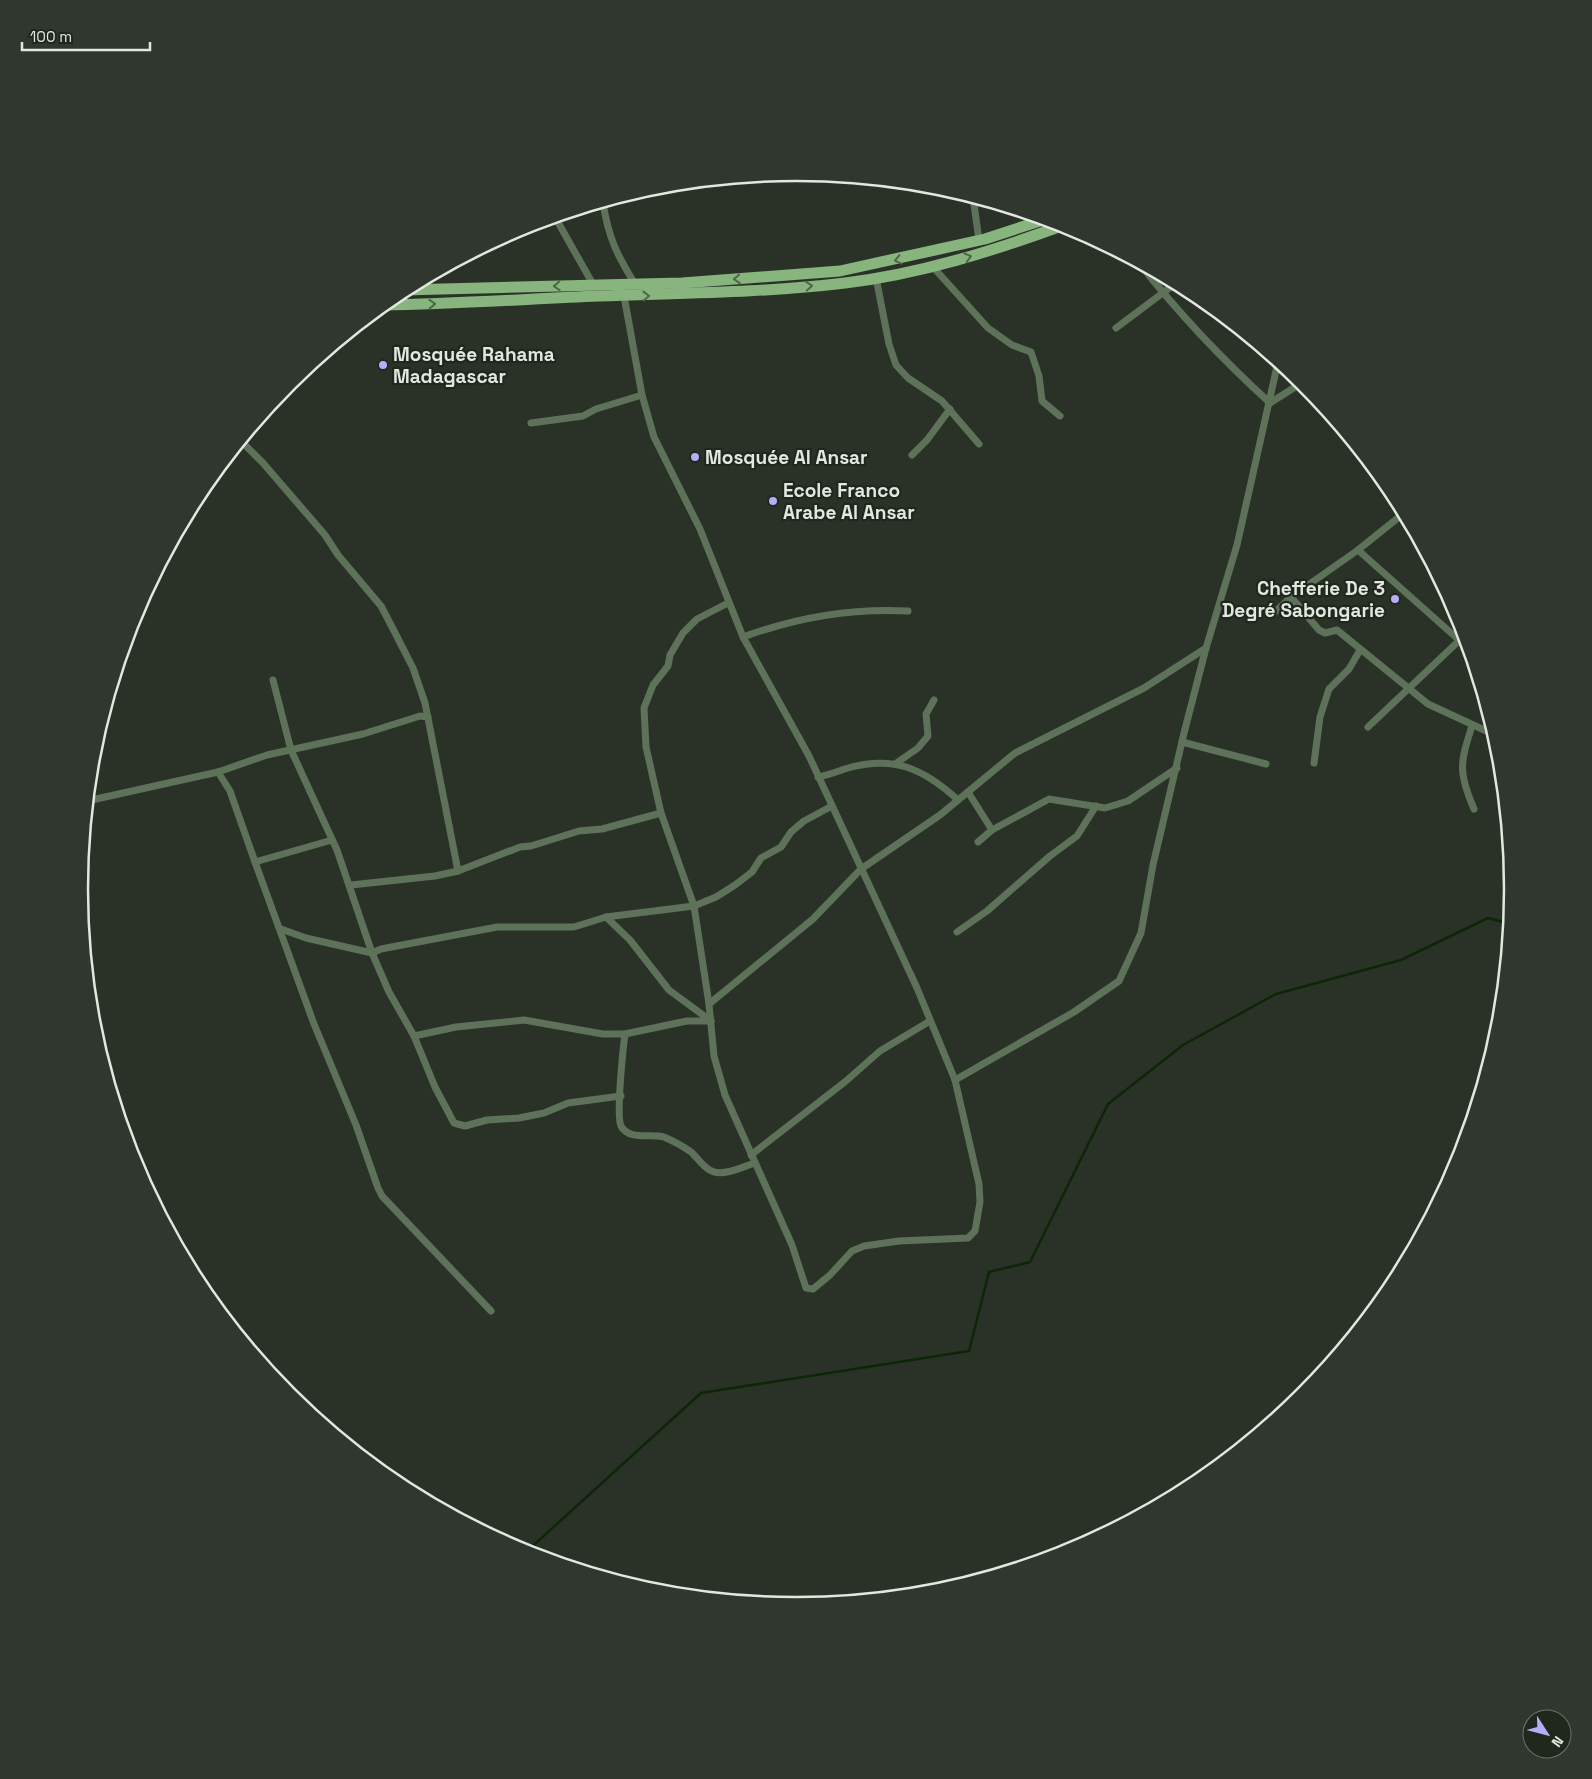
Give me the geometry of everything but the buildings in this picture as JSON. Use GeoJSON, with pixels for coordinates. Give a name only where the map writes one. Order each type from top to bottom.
{"type":"FeatureCollection","features":[{"type":"Feature","properties":{"kind":"main road"},"geometry":{"type":"LineString","coordinates":[[419,290],[682,283],[840,271],[979,240],[1034,223]]}},
{"type":"Feature","properties":{"kind":"main road"},"geometry":{"type":"LineString","coordinates":[[396,304],[672,295],[835,284],[933,267],[1007,246],[1052,229]]}},
{"type":"Feature","properties":{"kind":"street"},"geometry":{"type":"LineString","coordinates":[[974,204],[979,240]]}},
{"type":"Feature","properties":{"kind":"street"},"geometry":{"type":"LineString","coordinates":[[603,208],[606,225],[619,260],[635,284]]}},
{"type":"Feature","properties":{"kind":"street"},"geometry":{"type":"LineString","coordinates":[[558,223],[600,296]]}},
{"type":"Feature","properties":{"kind":"street"},"geometry":{"type":"LineString","coordinates":[[933,267],[988,328],[1012,345],[1031,352],[1039,376],[1042,401],[1060,416]]}},
{"type":"Feature","properties":{"kind":"street"},"geometry":{"type":"LineString","coordinates":[[1149,275],[1222,359],[1270,403]]}},
{"type":"Feature","properties":{"kind":"street"},"geometry":{"type":"LineString","coordinates":[[876,278],[889,344],[896,365],[908,378],[950,409],[956,419],[979,444]]}},
{"type":"Feature","properties":{"kind":"street"},"geometry":{"type":"LineString","coordinates":[[1116,328],[1169,287]]}},
{"type":"Feature","properties":{"kind":"street"},"geometry":{"type":"LineString","coordinates":[[624,296],[642,395],[654,437],[700,529],[743,637],[818,777],[930,1021],[955,1080],[979,1184],[980,1202],[975,1231],[968,1238],[899,1241],[864,1246],[852,1250],[830,1275],[809,1290],[805,1284],[792,1245],[725,1094],[714,1056],[709,1004],[694,906],[661,812],[646,747],[644,708],[653,684],[668,666],[670,655],[683,633],[697,619],[728,602]]}},
{"type":"Feature","properties":{"kind":"street"},"geometry":{"type":"LineString","coordinates":[[955,1080],[1074,1012],[1119,981],[1142,933],[1153,865],[1182,742],[1206,648],[1237,545],[1276,370]]}},
{"type":"Feature","properties":{"kind":"street"},"geometry":{"type":"LineString","coordinates":[[1270,403],[1295,387]]}},
{"type":"Feature","properties":{"kind":"street"},"geometry":{"type":"LineString","coordinates":[[531,422],[583,416],[596,409],[642,395]]}},
{"type":"Feature","properties":{"kind":"street"},"geometry":{"type":"LineString","coordinates":[[912,455],[950,409]]}},
{"type":"Feature","properties":{"kind":"street"},"geometry":{"type":"LineString","coordinates":[[245,445],[263,463],[325,535],[338,555],[381,606],[413,668],[428,717],[458,871]]}},
{"type":"Feature","properties":{"kind":"street"},"geometry":{"type":"LineString","coordinates":[[1275,612],[1399,517]]}},
{"type":"Feature","properties":{"kind":"street"},"geometry":{"type":"LineString","coordinates":[[1358,550],[1456,632]]}},
{"type":"Feature","properties":{"kind":"street"},"geometry":{"type":"LineString","coordinates":[[1291,598],[1319,630],[1325,633],[1336,630],[1428,704],[1486,732]]}},
{"type":"Feature","properties":{"kind":"street"},"geometry":{"type":"LineString","coordinates":[[743,637],[779,624],[873,609],[908,611]]}},
{"type":"Feature","properties":{"kind":"street"},"geometry":{"type":"LineString","coordinates":[[1368,727],[1459,640]]}},
{"type":"Feature","properties":{"kind":"street"},"geometry":{"type":"LineString","coordinates":[[709,1004],[813,919],[861,869],[958,800],[1015,753],[1144,688],[1206,648]]}},
{"type":"Feature","properties":{"kind":"street"},"geometry":{"type":"LineString","coordinates":[[1314,763],[1320,717],[1329,689],[1348,669],[1360,650]]}},
{"type":"Feature","properties":{"kind":"street"},"geometry":{"type":"LineString","coordinates":[[273,680],[291,750],[332,840],[350,885],[372,953],[389,992],[414,1036],[435,1087],[454,1123],[458,1126],[487,1120],[519,1118],[544,1113],[568,1103],[621,1096]]}},
{"type":"Feature","properties":{"kind":"street"},"geometry":{"type":"LineString","coordinates":[[895,764],[918,748],[928,736],[926,714],[934,700]]}},
{"type":"Feature","properties":{"kind":"street"},"geometry":{"type":"LineString","coordinates":[[94,800],[218,772],[267,755],[364,734],[420,716],[428,717]]}},
{"type":"Feature","properties":{"kind":"street"},"geometry":{"type":"LineString","coordinates":[[1472,726],[1461,759],[1463,783],[1474,809]]}},
{"type":"Feature","properties":{"kind":"street"},"geometry":{"type":"LineString","coordinates":[[1182,742],[1266,764]]}},
{"type":"Feature","properties":{"kind":"street"},"geometry":{"type":"LineString","coordinates":[[818,777],[848,768],[886,762],[923,774],[942,786],[958,800]]}},
{"type":"Feature","properties":{"kind":"street"},"geometry":{"type":"LineString","coordinates":[[978,842],[992,830],[1049,799],[1105,808],[1128,801],[1177,768]]}},
{"type":"Feature","properties":{"kind":"street"},"geometry":{"type":"LineString","coordinates":[[218,772],[230,791],[314,1024],[356,1125],[382,1196],[491,1310]]}},
{"type":"Feature","properties":{"kind":"street"},"geometry":{"type":"LineString","coordinates":[[968,792],[992,830]]}},
{"type":"Feature","properties":{"kind":"street"},"geometry":{"type":"LineString","coordinates":[[281,929],[306,938],[372,953],[381,949],[496,927],[574,927],[606,917],[694,906],[716,897],[736,885],[752,872],[761,858],[781,847],[791,832],[804,821],[832,806]]}},
{"type":"Feature","properties":{"kind":"street"},"geometry":{"type":"LineString","coordinates":[[957,932],[987,912],[1050,856],[1077,836],[1096,806]]}},
{"type":"Feature","properties":{"kind":"street"},"geometry":{"type":"LineString","coordinates":[[350,885],[435,876],[458,871],[520,847],[531,846],[579,831],[602,829],[661,812]]}},
{"type":"Feature","properties":{"kind":"street"},"geometry":{"type":"LineString","coordinates":[[255,862],[332,840]]}},
{"type":"Feature","properties":{"kind":"street"},"geometry":{"type":"LineString","coordinates":[[606,917],[630,940],[669,990],[711,1021]]}},
{"type":"Feature","properties":{"kind":"street"},"geometry":{"type":"LineString","coordinates":[[414,1036],[456,1027],[524,1020],[603,1034],[626,1034],[687,1021],[711,1021]]}},
{"type":"Feature","properties":{"kind":"street"},"geometry":{"type":"LineString","coordinates":[[751,1154],[846,1081],[880,1051],[930,1021]]}},
{"type":"Feature","properties":{"kind":"street"},"geometry":{"type":"LineString","coordinates":[[626,1034],[621,1059],[619,1116],[621,1125],[626,1132],[640,1136],[662,1136],[690,1152],[711,1172],[723,1173],[755,1163]]}},
{"type":"Feature","properties":{"kind":"waterway"},"geometry":{"type":"LineString","coordinates":[[532,1547],[701,1393],[969,1351],[989,1272],[1030,1262],[1108,1104],[1183,1045],[1276,994],[1401,960],[1488,918],[1503,922]]}},
{"type":"Feature","properties":{"kind":"place","name":"Mosquée Rahama Madagascar"},"geometry":{"type":"Point","coordinates":[383,365]}},
{"type":"Feature","properties":{"kind":"place","name":"Mosquée Al Ansar"},"geometry":{"type":"Point","coordinates":[695,457]}},
{"type":"Feature","properties":{"kind":"place","name":"Ecole Franco Arabe Al Ansar"},"geometry":{"type":"Point","coordinates":[773,501]}},
{"type":"Feature","properties":{"kind":"place","name":"Chefferie De 3 Degré Sabongarie"},"geometry":{"type":"Point","coordinates":[1395,599]}}]}
